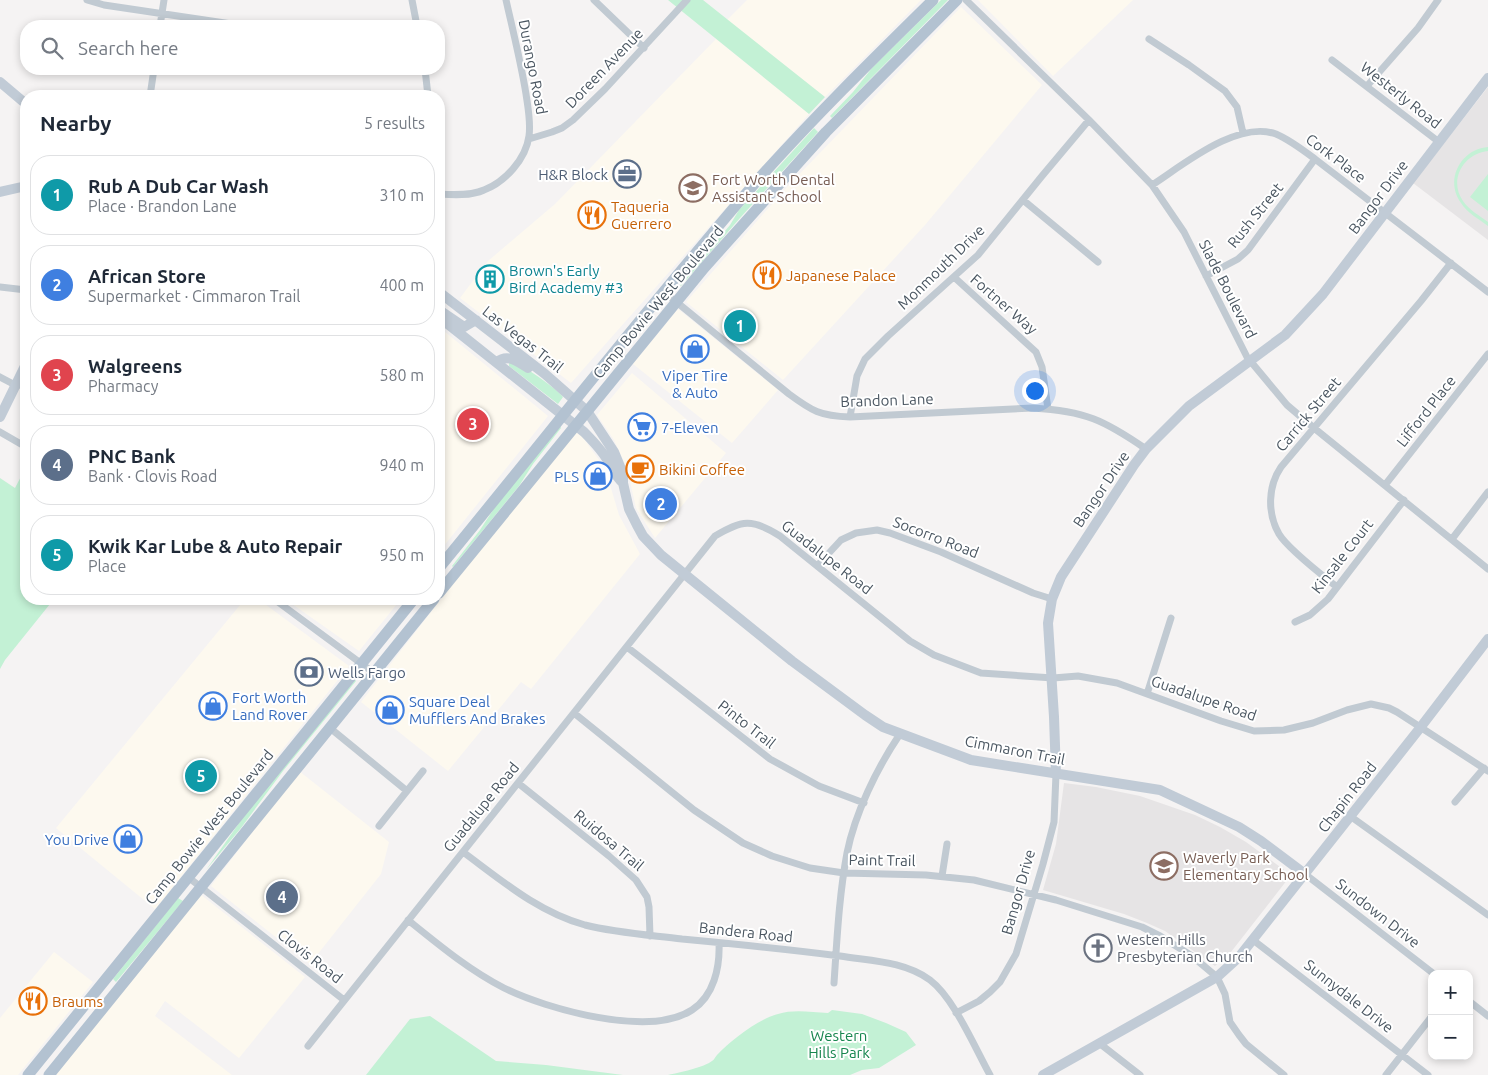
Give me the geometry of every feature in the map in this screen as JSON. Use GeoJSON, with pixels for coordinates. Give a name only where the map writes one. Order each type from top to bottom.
{"type":"FeatureCollection","features":[{"type":"Feature","properties":{"kind":"main road","name":"Camp Bowie West Boulevard"},"geometry":{"type":"LineString","coordinates":[[445,561],[663,291],[756,182],[845,87],[932,0]]}},
{"type":"Feature","properties":{"kind":"main road","name":"Camp Bowie West Boulevard"},"geometry":{"type":"LineString","coordinates":[[445,586],[676,302],[767,196],[826,132],[957,0]]}},
{"type":"Feature","properties":{"kind":"main road"},"geometry":{"type":"LineString","coordinates":[[826,132],[821,126],[822,120],[845,87]]}},
{"type":"Feature","properties":{"kind":"main road"},"geometry":{"type":"LineString","coordinates":[[445,573],[451,578]]}},
{"type":"Feature","properties":{"kind":"main road","name":"Camp Bowie West Boulevard"},"geometry":{"type":"LineString","coordinates":[[30,1074],[409,605]]}},
{"type":"Feature","properties":{"kind":"main road","name":"Camp Bowie West Boulevard"},"geometry":{"type":"LineString","coordinates":[[49,1075],[429,605]]}},
{"type":"Feature","properties":{"kind":"main road"},"geometry":{"type":"LineString","coordinates":[[94,993],[108,1003]]}},
{"type":"Feature","properties":{"kind":"street"},"geometry":{"type":"LineString","coordinates":[[86,0],[104,5],[204,20]]}},
{"type":"Feature","properties":{"kind":"street"},"geometry":{"type":"LineString","coordinates":[[161,20],[164,0]]}},
{"type":"Feature","properties":{"kind":"street"},"geometry":{"type":"LineString","coordinates":[[412,0],[416,20]]}},
{"type":"Feature","properties":{"kind":"street","name":"Durango Road"},"geometry":{"type":"LineString","coordinates":[[506,0],[524,84],[529,116],[529,138]]}},
{"type":"Feature","properties":{"kind":"street"},"geometry":{"type":"LineString","coordinates":[[594,0],[644,48]]}},
{"type":"Feature","properties":{"kind":"street","name":"Doreen Avenue"},"geometry":{"type":"LineString","coordinates":[[529,138],[552,132],[574,120],[644,48],[687,0]]}},
{"type":"Feature","properties":{"kind":"street","name":"Slade Boulevard"},"geometry":{"type":"LineString","coordinates":[[966,0],[1089,120],[1152,186],[1184,232],[1250,361],[1288,405],[1488,569]]}},
{"type":"Feature","properties":{"kind":"street"},"geometry":{"type":"LineString","coordinates":[[1367,86],[1418,28],[1438,0]]}},
{"type":"Feature","properties":{"kind":"street"},"geometry":{"type":"LineString","coordinates":[[1149,39],[1225,91],[1237,107],[1243,133]]}},
{"type":"Feature","properties":{"kind":"street","name":"Westerly Road"},"geometry":{"type":"LineString","coordinates":[[1332,60],[1439,142]]}},
{"type":"Feature","properties":{"kind":"street"},"geometry":{"type":"LineString","coordinates":[[152,90],[153,75]]}},
{"type":"Feature","properties":{"kind":"street"},"geometry":{"type":"LineString","coordinates":[[426,75],[427,90]]}},
{"type":"Feature","properties":{"kind":"street","name":"Bangor Drive"},"geometry":{"type":"LineString","coordinates":[[956,1013],[979,1001],[990,992],[1000,982],[1009,968],[1016,954],[1054,822],[1056,774],[1048,623],[1052,599],[1061,577],[1134,465],[1146,450],[1189,406],[1285,335],[1303,317],[1323,294],[1488,78]]}},
{"type":"Feature","properties":{"kind":"street"},"geometry":{"type":"LineString","coordinates":[[0,82],[20,99]]}},
{"type":"Feature","properties":{"kind":"street","name":"Monmouth Drive"},"geometry":{"type":"LineString","coordinates":[[850,417],[857,376],[865,359],[978,255],[1089,120]]}},
{"type":"Feature","properties":{"kind":"street","name":"Cork Place"},"geometry":{"type":"LineString","coordinates":[[1152,186],[1214,145],[1235,135],[1260,131],[1277,134],[1292,142],[1315,159],[1488,292]]}},
{"type":"Feature","properties":{"kind":"street"},"geometry":{"type":"LineString","coordinates":[[445,194],[461,195],[483,191],[503,179],[519,161],[529,138]]}},
{"type":"Feature","properties":{"kind":"street","name":"Rush Street"},"geometry":{"type":"LineString","coordinates":[[1206,276],[1238,259],[1248,250],[1315,159]]}},
{"type":"Feature","properties":{"kind":"street"},"geometry":{"type":"LineString","coordinates":[[0,193],[20,188]]}},
{"type":"Feature","properties":{"kind":"street"},"geometry":{"type":"LineString","coordinates":[[0,193],[20,195]]}},
{"type":"Feature","properties":{"kind":"street"},"geometry":{"type":"LineString","coordinates":[[1023,200],[1098,262]]}},
{"type":"Feature","properties":{"kind":"street","name":"Carrick Street"},"geometry":{"type":"LineString","coordinates":[[1337,587],[1288,545],[1279,534],[1271,504],[1271,490],[1276,474],[1451,263]]}},
{"type":"Feature","properties":{"kind":"street","name":"Fortner Way"},"geometry":{"type":"LineString","coordinates":[[954,278],[1036,352],[1042,367],[1048,409]]}},
{"type":"Feature","properties":{"kind":"street"},"geometry":{"type":"LineString","coordinates":[[0,287],[20,289]]}},
{"type":"Feature","properties":{"kind":"street","name":"Brandon Lane"},"geometry":{"type":"LineString","coordinates":[[663,291],[809,409],[825,415],[850,417],[1033,408],[1071,411],[1095,418],[1121,432],[1146,450]]}},
{"type":"Feature","properties":{"kind":"street","name":"Las Vegas Trail"},"geometry":{"type":"LineString","coordinates":[[445,297],[545,374],[587,411]]}},
{"type":"Feature","properties":{"kind":"street"},"geometry":{"type":"LineString","coordinates":[[445,314],[464,327],[476,320]]}},
{"type":"Feature","properties":{"kind":"street"},"geometry":{"type":"LineString","coordinates":[[445,322],[576,424]]}},
{"type":"Feature","properties":{"kind":"street","name":"Lifford Place"},"geometry":{"type":"LineString","coordinates":[[1386,485],[1488,354]]}},
{"type":"Feature","properties":{"kind":"street"},"geometry":{"type":"LineString","coordinates":[[497,362],[501,359],[511,358],[535,373],[545,374]]}},
{"type":"Feature","properties":{"kind":"street"},"geometry":{"type":"LineString","coordinates":[[0,377],[16,386]]}},
{"type":"Feature","properties":{"kind":"street"},"geometry":{"type":"LineString","coordinates":[[0,418],[20,377]]}},
{"type":"Feature","properties":{"kind":"street","name":"Cimmaron Trail"},"geometry":{"type":"LineString","coordinates":[[587,411],[614,452],[623,474],[623,483],[629,509],[643,536],[661,555],[792,661],[883,727],[971,760],[1160,790],[1239,827],[1305,874]]}},
{"type":"Feature","properties":{"kind":"street","name":"Cimmaron Trail"},"geometry":{"type":"LineString","coordinates":[[576,424],[596,444],[615,476],[623,483]]}},
{"type":"Feature","properties":{"kind":"street"},"geometry":{"type":"LineString","coordinates":[[0,432],[20,444]]}},
{"type":"Feature","properties":{"kind":"street"},"geometry":{"type":"LineString","coordinates":[[1452,539],[1488,492]]}},
{"type":"Feature","properties":{"kind":"street","name":"Kinsale Court"},"geometry":{"type":"LineString","coordinates":[[1295,622],[1319,607],[1337,587],[1404,500]]}},
{"type":"Feature","properties":{"kind":"street","name":"Guadalupe Road"},"geometry":{"type":"LineString","coordinates":[[308,1046],[715,536],[743,523],[757,523],[765,526],[910,641],[934,655],[981,674],[1052,678],[1078,676],[1116,683],[1254,731],[1284,730],[1371,704],[1389,708],[1486,769]]}},
{"type":"Feature","properties":{"kind":"street","name":"Socorro Road"},"geometry":{"type":"LineString","coordinates":[[817,566],[841,540],[856,533],[877,530],[941,552],[1033,593],[1052,599]]}},
{"type":"Feature","properties":{"kind":"street"},"geometry":{"type":"LineString","coordinates":[[282,605],[374,673]]}},
{"type":"Feature","properties":{"kind":"street"},"geometry":{"type":"LineString","coordinates":[[1147,694],[1171,618]]}},
{"type":"Feature","properties":{"kind":"street","name":"Chapin Road"},"geometry":{"type":"LineString","coordinates":[[1043,1075],[1217,977],[1239,957],[1488,639]]}},
{"type":"Feature","properties":{"kind":"street","name":"Pinto Trail"},"geometry":{"type":"LineString","coordinates":[[626,646],[770,759],[819,786],[864,803]]}},
{"type":"Feature","properties":{"kind":"street","name":"Paint Trail"},"geometry":{"type":"LineString","coordinates":[[574,713],[694,810],[743,843],[772,856],[810,868],[844,873],[942,876],[974,880],[1034,894],[1142,927],[1192,956],[1217,977]]}},
{"type":"Feature","properties":{"kind":"street"},"geometry":{"type":"LineString","coordinates":[[330,728],[407,791]]}},
{"type":"Feature","properties":{"kind":"street"},"geometry":{"type":"LineString","coordinates":[[834,983],[844,873],[856,820],[891,747],[900,734]]}},
{"type":"Feature","properties":{"kind":"street"},"geometry":{"type":"LineString","coordinates":[[1455,802],[1486,769]]}},
{"type":"Feature","properties":{"kind":"street"},"geometry":{"type":"LineString","coordinates":[[379,826],[423,771]]}},
{"type":"Feature","properties":{"kind":"street","name":"Ruidosa Trail"},"geometry":{"type":"LineString","coordinates":[[518,783],[610,856],[636,880],[647,898],[650,936]]}},
{"type":"Feature","properties":{"kind":"street"},"geometry":{"type":"LineString","coordinates":[[1350,816],[1488,915]]}},
{"type":"Feature","properties":{"kind":"street"},"geometry":{"type":"LineString","coordinates":[[942,876],[947,844]]}},
{"type":"Feature","properties":{"kind":"street","name":"Bandera Road"},"geometry":{"type":"LineString","coordinates":[[463,852],[531,902],[564,918],[607,930],[836,956],[892,964],[919,973],[947,996],[990,1075]]}},
{"type":"Feature","properties":{"kind":"street","name":"Sundown Drive"},"geometry":{"type":"LineString","coordinates":[[1305,874],[1429,970]]}},
{"type":"Feature","properties":{"kind":"street","name":"Clovis Road"},"geometry":{"type":"LineString","coordinates":[[188,877],[344,1000]]}},
{"type":"Feature","properties":{"kind":"street"},"geometry":{"type":"LineString","coordinates":[[408,920],[472,970],[506,988],[539,1002],[586,1015],[635,1021],[649,1022],[678,1016],[691,1011],[699,1004],[712,986],[718,968],[718,943]]}},
{"type":"Feature","properties":{"kind":"street","name":"Sunnydale Drive"},"geometry":{"type":"LineString","coordinates":[[1253,940],[1428,1075]]}},
{"type":"Feature","properties":{"kind":"street"},"geometry":{"type":"LineString","coordinates":[[1217,977],[1224,994],[1230,1022],[1238,1035],[1246,1044],[1284,1075]]}},
{"type":"Feature","properties":{"kind":"street"},"geometry":{"type":"LineString","coordinates":[[1473,1004],[1488,1016]]}},
{"type":"Feature","properties":{"kind":"street"},"geometry":{"type":"LineString","coordinates":[[1386,1075],[1428,1021]]}},
{"type":"Feature","properties":{"kind":"street"},"geometry":{"type":"LineString","coordinates":[[1099,1044],[1140,1075]]}},
{"type":"Feature","properties":{"kind":"shaded area"},"geometry":{"type":"Polygon","coordinates":[[[747,0],[921,0],[825,97],[727,20],[747,0]]]}},
{"type":"Feature","properties":{"kind":"shaded area"},"geometry":{"type":"Polygon","coordinates":[[[978,0],[1133,0],[1053,76],[978,0]]]}},
{"type":"Feature","properties":{"kind":"shaded area"},"geometry":{"type":"Polygon","coordinates":[[[961,7],[1042,85],[925,225],[783,380],[686,302],[786,188],[961,7]]]}},
{"type":"Feature","properties":{"kind":"shaded area"},"geometry":{"type":"Polygon","coordinates":[[[716,39],[809,114],[571,383],[460,298],[488,261],[555,204],[716,39]]]}},
{"type":"Feature","properties":{"kind":"shaded area"},"geometry":{"type":"Polygon","coordinates":[[[1488,87],[1488,240],[1413,183],[1488,87]]]}},
{"type":"Feature","properties":{"kind":"shaded area"},"geometry":{"type":"Polygon","coordinates":[[[678,309],[778,390],[732,443],[633,364],[678,309]]]}},
{"type":"Feature","properties":{"kind":"shaded area"},"geometry":{"type":"Polygon","coordinates":[[[445,332],[548,416],[445,545],[445,332]]]}},
{"type":"Feature","properties":{"kind":"shaded area"},"geometry":{"type":"Polygon","coordinates":[[[632,373],[726,453],[655,538],[636,508],[627,468],[614,440],[597,415],[632,373]]]}},
{"type":"Feature","properties":{"kind":"shaded area"},"geometry":{"type":"Polygon","coordinates":[[[575,427],[605,468],[619,515],[640,554],[531,689],[521,682],[448,771],[361,702],[436,605],[445,605],[445,594],[575,427]]]}},
{"type":"Feature","properties":{"kind":"shaded area"},"geometry":{"type":"Polygon","coordinates":[[[240,605],[266,605],[349,666],[155,909],[56,828],[240,605]]]}},
{"type":"Feature","properties":{"kind":"shaded area"},"geometry":{"type":"Polygon","coordinates":[[[294,605],[396,605],[359,651],[294,605]]]}},
{"type":"Feature","properties":{"kind":"shaded area"},"geometry":{"type":"Polygon","coordinates":[[[299,771],[389,842],[381,874],[310,964],[211,886],[299,771]]]}},
{"type":"Feature","properties":{"kind":"shaded area","name":"Waverly Park Elementary School"},"geometry":{"type":"Polygon","coordinates":[[[1064,783],[1140,796],[1195,815],[1246,842],[1291,875],[1231,952],[1215,966],[1165,931],[1147,923],[1124,914],[1043,890],[1056,844],[1064,783]]]}},
{"type":"Feature","properties":{"kind":"shaded area"},"geometry":{"type":"Polygon","coordinates":[[[200,894],[305,977],[239,1058],[165,1001],[155,1016],[232,1075],[56,1075],[200,894]]]}},
{"type":"Feature","properties":{"kind":"shaded area"},"geometry":{"type":"Polygon","coordinates":[[[54,952],[93,982],[18,1075],[0,1075],[0,1018],[54,952]]]}},
{"type":"Feature","properties":{"kind":"green space"},"geometry":{"type":"Polygon","coordinates":[[[668,0],[703,0],[825,97],[809,114],[668,0]]]}},
{"type":"Feature","properties":{"kind":"green space"},"geometry":{"type":"Polygon","coordinates":[[[941,0],[948,0],[832,118],[830,116],[853,92],[872,68],[941,0]]]}},
{"type":"Feature","properties":{"kind":"green space"},"geometry":{"type":"Polygon","coordinates":[[[814,128],[818,132],[681,286],[730,225],[739,210],[814,128]]]}},
{"type":"Feature","properties":{"kind":"green space"},"geometry":{"type":"Polygon","coordinates":[[[1488,147],[1488,151],[1479,153],[1466,162],[1458,176],[1457,185],[1465,204],[1488,222],[1488,226],[1464,207],[1456,194],[1454,185],[1458,167],[1463,160],[1470,153],[1488,147]]]}},
{"type":"Feature","properties":{"kind":"green space"},"geometry":{"type":"Polygon","coordinates":[[[1488,174],[1488,211],[1470,197],[1488,174]]]}},
{"type":"Feature","properties":{"kind":"green space"},"geometry":{"type":"Polygon","coordinates":[[[509,362],[521,365],[556,390],[563,397],[558,404],[509,366],[509,362]]]}},
{"type":"Feature","properties":{"kind":"green space"},"geometry":{"type":"Polygon","coordinates":[[[560,426],[561,428],[533,464],[519,486],[453,567],[495,507],[560,426]]]}},
{"type":"Feature","properties":{"kind":"green space"},"geometry":{"type":"Polygon","coordinates":[[[0,478],[15,488],[20,478],[20,605],[49,605],[5,660],[0,669],[0,478]]]}},
{"type":"Feature","properties":{"kind":"green space"},"geometry":{"type":"Polygon","coordinates":[[[355,680],[283,771],[241,828],[206,870],[249,809],[355,680]]]}},
{"type":"Feature","properties":{"kind":"green space"},"geometry":{"type":"Polygon","coordinates":[[[178,898],[183,901],[116,982],[113,979],[178,898]]]}},
{"type":"Feature","properties":{"kind":"green space","name":"Western Hills Park"},"geometry":{"type":"Polygon","coordinates":[[[832,1010],[862,1014],[886,1023],[906,1032],[916,1045],[879,1068],[862,1070],[850,1075],[668,1075],[691,1070],[713,1061],[737,1037],[762,1020],[784,1012],[828,1013],[832,1010]]]}},
{"type":"Feature","properties":{"kind":"green space"},"geometry":{"type":"Polygon","coordinates":[[[430,1016],[496,1061],[546,1065],[623,1075],[366,1075],[410,1019],[430,1016]]]}},
{"type":"Feature","properties":{"kind":"place","name":"H&R Block"},"geometry":{"type":"Point","coordinates":[627,174]}},
{"type":"Feature","properties":{"kind":"place","name":"Fort Worth Dental Assistant School"},"geometry":{"type":"Point","coordinates":[693,188]}},
{"type":"Feature","properties":{"kind":"place","name":"Taqueria Guerrero"},"geometry":{"type":"Point","coordinates":[592,215]}},
{"type":"Feature","properties":{"kind":"place","name":"Japanese Palace"},"geometry":{"type":"Point","coordinates":[767,275]}},
{"type":"Feature","properties":{"kind":"place","name":"Brown's Early Bird Academy #3"},"geometry":{"type":"Point","coordinates":[490,279]}},
{"type":"Feature","properties":{"kind":"place","name":"Rub A Dub Car Wash"},"geometry":{"type":"Point","coordinates":[740,326]}},
{"type":"Feature","properties":{"kind":"place","name":"Viper Tire & Auto"},"geometry":{"type":"Point","coordinates":[695,349]}},
{"type":"Feature","properties":{"kind":"place","name":"Walgreens"},"geometry":{"type":"Point","coordinates":[473,424]}},
{"type":"Feature","properties":{"kind":"place","name":"7-Eleven"},"geometry":{"type":"Point","coordinates":[642,427]}},
{"type":"Feature","properties":{"kind":"place","name":"Bikini Coffee"},"geometry":{"type":"Point","coordinates":[640,469]}},
{"type":"Feature","properties":{"kind":"place","name":"PLS"},"geometry":{"type":"Point","coordinates":[598,476]}},
{"type":"Feature","properties":{"kind":"place","name":"African Store"},"geometry":{"type":"Point","coordinates":[661,504]}},
{"type":"Feature","properties":{"kind":"place","name":"Wells Fargo"},"geometry":{"type":"Point","coordinates":[309,672]}},
{"type":"Feature","properties":{"kind":"place","name":"Fort Worth Land Rover"},"geometry":{"type":"Point","coordinates":[213,706]}},
{"type":"Feature","properties":{"kind":"place","name":"Square Deal Mufflers And Brakes"},"geometry":{"type":"Point","coordinates":[390,710]}},
{"type":"Feature","properties":{"kind":"place","name":"Kwik Kar Lube & Auto Repair"},"geometry":{"type":"Point","coordinates":[201,776]}},
{"type":"Feature","properties":{"kind":"place","name":"You Drive"},"geometry":{"type":"Point","coordinates":[128,839]}},
{"type":"Feature","properties":{"kind":"place","name":"Waverly Park Elementary School"},"geometry":{"type":"Point","coordinates":[1164,866]}},
{"type":"Feature","properties":{"kind":"place","name":"PNC Bank"},"geometry":{"type":"Point","coordinates":[282,897]}},
{"type":"Feature","properties":{"kind":"place","name":"Western Hills Presbyterian Church"},"geometry":{"type":"Point","coordinates":[1098,948]}},
{"type":"Feature","properties":{"kind":"place","name":"Braums"},"geometry":{"type":"Point","coordinates":[33,1001]}}]}
